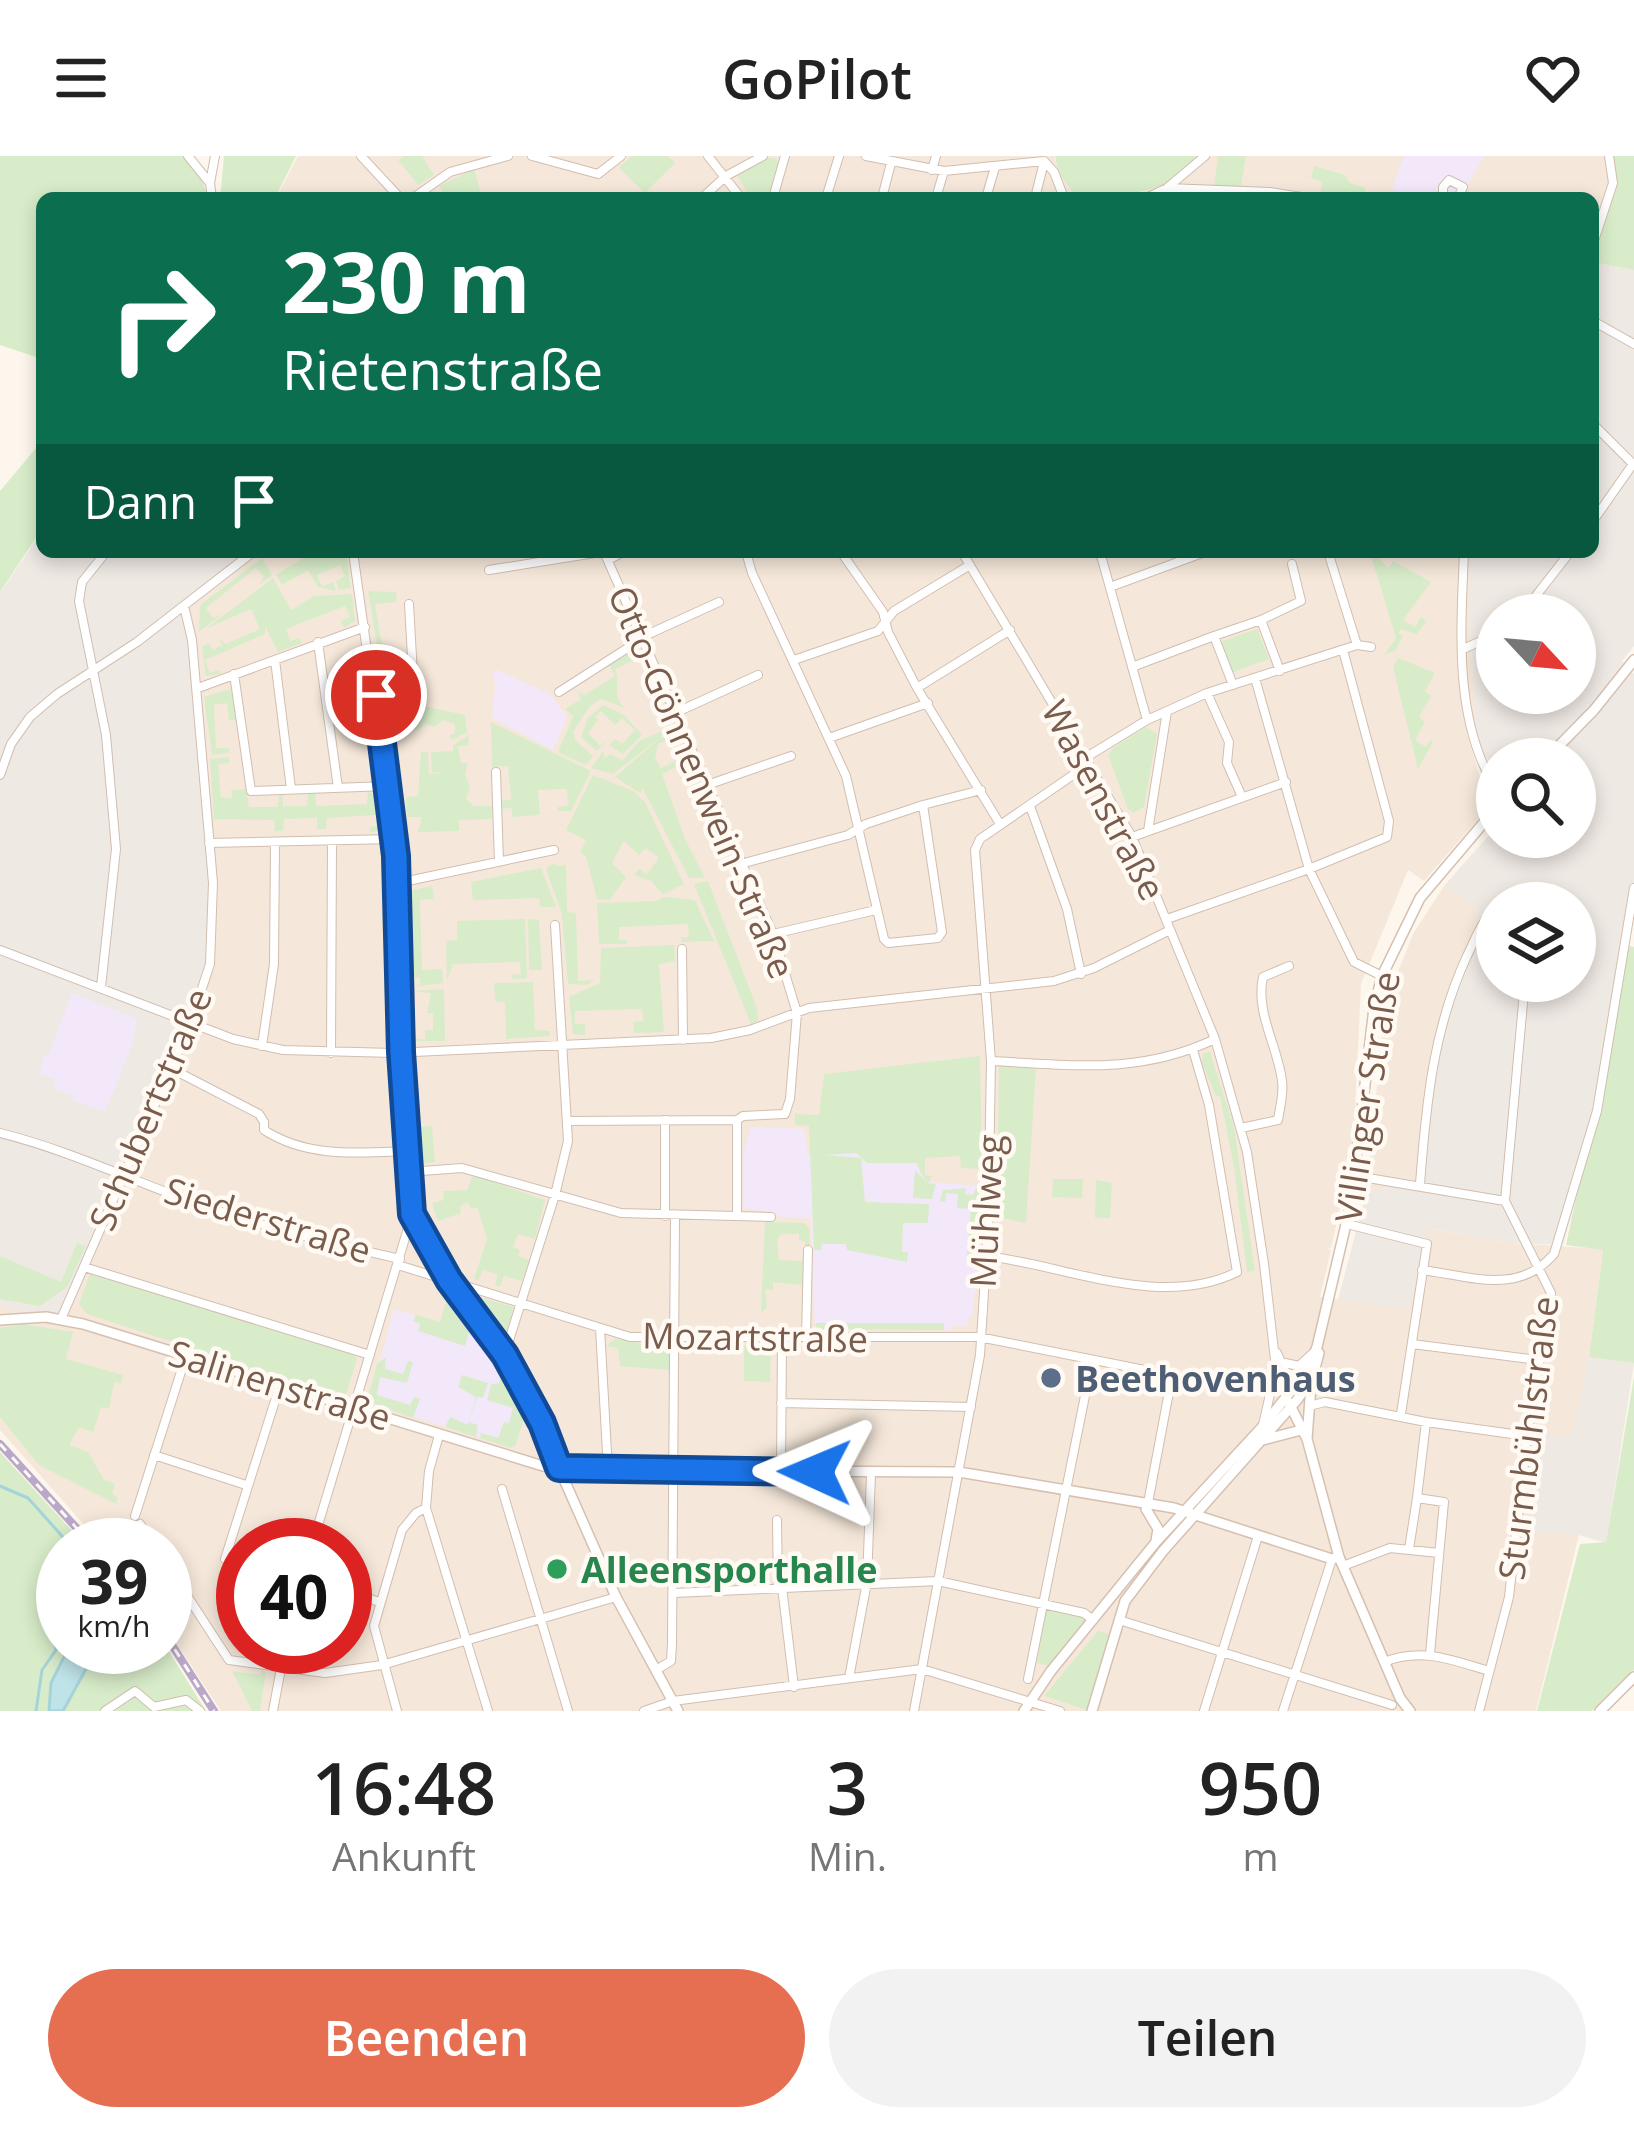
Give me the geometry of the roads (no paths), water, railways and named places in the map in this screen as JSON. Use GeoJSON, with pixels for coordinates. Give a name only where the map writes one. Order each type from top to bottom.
{"type":"FeatureCollection","features":[{"type":"Feature","properties":{"kind":"street"},"geometry":{"type":"LineString","coordinates":[[188,156],[209,183]]}},
{"type":"Feature","properties":{"kind":"street"},"geometry":{"type":"LineString","coordinates":[[211,192],[215,156]]}},
{"type":"Feature","properties":{"kind":"street"},"geometry":{"type":"LineString","coordinates":[[361,156],[394,192]]}},
{"type":"Feature","properties":{"kind":"street"},"geometry":{"type":"LineString","coordinates":[[422,192],[450,172],[508,156]]}},
{"type":"Feature","properties":{"kind":"street"},"geometry":{"type":"LineString","coordinates":[[532,156],[598,174],[621,156]]}},
{"type":"Feature","properties":{"kind":"street"},"geometry":{"type":"LineString","coordinates":[[708,156],[737,192]]}},
{"type":"Feature","properties":{"kind":"street"},"geometry":{"type":"LineString","coordinates":[[709,192],[726,176],[763,156]]}},
{"type":"Feature","properties":{"kind":"street"},"geometry":{"type":"LineString","coordinates":[[775,192],[785,156]]}},
{"type":"Feature","properties":{"kind":"street"},"geometry":{"type":"LineString","coordinates":[[828,192],[839,156]]}},
{"type":"Feature","properties":{"kind":"street"},"geometry":{"type":"LineString","coordinates":[[866,156],[944,171],[1044,160]]}},
{"type":"Feature","properties":{"kind":"street"},"geometry":{"type":"LineString","coordinates":[[932,170],[936,156]]}},
{"type":"Feature","properties":{"kind":"street"},"geometry":{"type":"LineString","coordinates":[[1159,192],[1205,156]]}},
{"type":"Feature","properties":{"kind":"street"},"geometry":{"type":"LineString","coordinates":[[1599,226],[1613,183],[1610,156]]}},
{"type":"Feature","properties":{"kind":"street"},"geometry":{"type":"LineString","coordinates":[[1036,192],[1044,160]]}},
{"type":"Feature","properties":{"kind":"street"},"geometry":{"type":"LineString","coordinates":[[1044,160],[1062,192]]}},
{"type":"Feature","properties":{"kind":"street"},"geometry":{"type":"LineString","coordinates":[[884,192],[891,163]]}},
{"type":"Feature","properties":{"kind":"street"},"geometry":{"type":"LineString","coordinates":[[988,192],[995,167]]}},
{"type":"Feature","properties":{"kind":"street"},"geometry":{"type":"LineString","coordinates":[[939,192],[944,171]]}},
{"type":"Feature","properties":{"kind":"street"},"geometry":{"type":"LineString","coordinates":[[1443,192],[1449,181],[1463,187],[1461,192]]}},
{"type":"Feature","properties":{"kind":"street"},"geometry":{"type":"LineString","coordinates":[[1167,188],[1270,192]]}},
{"type":"Feature","properties":{"kind":"street"},"geometry":{"type":"LineString","coordinates":[[1599,324],[1634,344]]}},
{"type":"Feature","properties":{"kind":"street"},"geometry":{"type":"LineString","coordinates":[[1599,430],[1633,464],[1599,512]]}},
{"type":"Feature","properties":{"kind":"street"},"geometry":{"type":"LineString","coordinates":[[101,558],[82,582],[79,596],[82,631],[106,735],[116,849],[101,988]]}},
{"type":"Feature","properties":{"kind":"street"},"geometry":{"type":"LineString","coordinates":[[0,775],[11,744],[30,717],[245,558]]}},
{"type":"Feature","properties":{"kind":"street"},"geometry":{"type":"LineString","coordinates":[[319,1518],[412,1214],[401,1052],[398,883],[354,558]]}},
{"type":"Feature","properties":{"kind":"street"},"geometry":{"type":"LineString","coordinates":[[489,570],[582,558]]}},
{"type":"Feature","properties":{"kind":"street","name":"Otto-Gönnenwein-Straße"},"geometry":{"type":"LineString","coordinates":[[606,558],[773,934],[797,1013]]}},
{"type":"Feature","properties":{"kind":"street"},"geometry":{"type":"LineString","coordinates":[[749,558],[846,776],[888,944],[941,935],[922,805]]}},
{"type":"Feature","properties":{"kind":"street"},"geometry":{"type":"LineString","coordinates":[[845,558],[886,621],[917,688],[1000,824],[1147,720],[1208,693],[1357,645],[1371,647]]}},
{"type":"Feature","properties":{"kind":"street","name":"Wasenstraße"},"geometry":{"type":"LineString","coordinates":[[966,558],[1132,837],[1215,1039],[1241,1129],[1275,1351],[1292,1399]]}},
{"type":"Feature","properties":{"kind":"street"},"geometry":{"type":"LineString","coordinates":[[1102,558],[1147,720]]}},
{"type":"Feature","properties":{"kind":"street"},"geometry":{"type":"LineString","coordinates":[[1110,587],[1189,558]]}},
{"type":"Feature","properties":{"kind":"street"},"geometry":{"type":"LineString","coordinates":[[1330,558],[1357,645]]}},
{"type":"Feature","properties":{"kind":"street"},"geometry":{"type":"LineString","coordinates":[[1464,558],[1463,649],[1476,746]]}},
{"type":"Feature","properties":{"kind":"street"},"geometry":{"type":"LineString","coordinates":[[1537,594],[1565,558]]}},
{"type":"Feature","properties":{"kind":"street"},"geometry":{"type":"LineString","coordinates":[[1132,667],[1296,607],[1302,594],[1292,564]]}},
{"type":"Feature","properties":{"kind":"street"},"geometry":{"type":"LineString","coordinates":[[794,660],[878,631],[894,611],[970,565]]}},
{"type":"Feature","properties":{"kind":"street"},"geometry":{"type":"LineString","coordinates":[[560,692],[642,638],[718,602]]}},
{"type":"Feature","properties":{"kind":"street"},"geometry":{"type":"LineString","coordinates":[[375,687],[408,681],[413,675],[409,604]]}},
{"type":"Feature","properties":{"kind":"street","name":"Schubertstraße"},"geometry":{"type":"LineString","coordinates":[[61,1319],[191,1022],[212,945],[213,883],[197,689],[184,606]]}},
{"type":"Feature","properties":{"kind":"street"},"geometry":{"type":"LineString","coordinates":[[1261,620],[1280,671]]}},
{"type":"Feature","properties":{"kind":"street"},"geometry":{"type":"LineString","coordinates":[[197,689],[365,627]]}},
{"type":"Feature","properties":{"kind":"street"},"geometry":{"type":"LineString","coordinates":[[917,688],[1010,630]]}},
{"type":"Feature","properties":{"kind":"street"},"geometry":{"type":"LineString","coordinates":[[1214,636],[1233,685]]}},
{"type":"Feature","properties":{"kind":"street"},"geometry":{"type":"LineString","coordinates":[[318,642],[338,788]]}},
{"type":"Feature","properties":{"kind":"street"},"geometry":{"type":"LineString","coordinates":[[1463,649],[1476,643]]}},
{"type":"Feature","properties":{"kind":"street"},"geometry":{"type":"LineString","coordinates":[[0,950],[262,1046],[331,1053],[683,1040],[737,1033],[809,1008],[1054,981],[1081,974],[1168,925],[1387,837],[1389,821],[1343,650]]}},
{"type":"Feature","properties":{"kind":"street"},"geometry":{"type":"LineString","coordinates":[[274,659],[291,789]]}},
{"type":"Feature","properties":{"kind":"street"},"geometry":{"type":"LineString","coordinates":[[1565,738],[1634,660]]}},
{"type":"Feature","properties":{"kind":"street"},"geometry":{"type":"LineString","coordinates":[[234,674],[251,791],[387,786]]}},
{"type":"Feature","properties":{"kind":"street"},"geometry":{"type":"LineString","coordinates":[[675,712],[758,675]]}},
{"type":"Feature","properties":{"kind":"street"},"geometry":{"type":"LineString","coordinates":[[1255,678],[1309,869],[1354,962],[1382,976]]}},
{"type":"Feature","properties":{"kind":"street"},"geometry":{"type":"LineString","coordinates":[[1208,693],[1229,742],[1227,763],[1242,797]]}},
{"type":"Feature","properties":{"kind":"street"},"geometry":{"type":"LineString","coordinates":[[829,738],[928,703]]}},
{"type":"Feature","properties":{"kind":"street"},"geometry":{"type":"LineString","coordinates":[[1148,831],[1167,711]]}},
{"type":"Feature","properties":{"kind":"street"},"geometry":{"type":"LineString","coordinates":[[707,785],[791,756]]}},
{"type":"Feature","properties":{"kind":"street"},"geometry":{"type":"LineString","coordinates":[[496,772],[499,862]]}},
{"type":"Feature","properties":{"kind":"street"},"geometry":{"type":"LineString","coordinates":[[1132,837],[1286,782]]}},
{"type":"Feature","properties":{"kind":"street"},"geometry":{"type":"LineString","coordinates":[[743,863],[981,790]]}},
{"type":"Feature","properties":{"kind":"street"},"geometry":{"type":"LineString","coordinates":[[1030,806],[1056,876],[1081,974]]}},
{"type":"Feature","properties":{"kind":"street","name":"Mühlweg"},"geometry":{"type":"LineString","coordinates":[[914,1711],[971,1407],[979,1337],[991,1061],[975,850],[980,839],[1000,824]]}},
{"type":"Feature","properties":{"kind":"street","name":"Villinger Straße"},"geometry":{"type":"LineString","coordinates":[[1189,1514],[1263,1426],[1312,1379],[1356,1176],[1374,1008],[1382,976],[1420,898],[1476,830]]}},
{"type":"Feature","properties":{"kind":"street"},"geometry":{"type":"LineString","coordinates":[[209,843],[393,839]]}},
{"type":"Feature","properties":{"kind":"street"},"geometry":{"type":"LineString","coordinates":[[331,1053],[332,841]]}},
{"type":"Feature","properties":{"kind":"street"},"geometry":{"type":"LineString","coordinates":[[262,1046],[274,964],[275,842]]}},
{"type":"Feature","properties":{"kind":"street"},"geometry":{"type":"LineString","coordinates":[[398,883],[554,850]]}},
{"type":"Feature","properties":{"kind":"street","name":"Sturmbühlstraße"},"geometry":{"type":"LineString","coordinates":[[1479,1711],[1509,1597],[1527,1436],[1551,1293],[1542,1268],[1561,1235],[1597,1111],[1634,888]]}},
{"type":"Feature","properties":{"kind":"street"},"geometry":{"type":"LineString","coordinates":[[773,934],[876,910]]}},
{"type":"Feature","properties":{"kind":"street"},"geometry":{"type":"LineString","coordinates":[[505,1355],[566,1157],[555,925]]}},
{"type":"Feature","properties":{"kind":"street"},"geometry":{"type":"LineString","coordinates":[[1420,1184],[1435,1042],[1476,936]]}},
{"type":"Feature","properties":{"kind":"street"},"geometry":{"type":"LineString","coordinates":[[682,949],[683,1040]]}},
{"type":"Feature","properties":{"kind":"street"},"geometry":{"type":"LineString","coordinates":[[1241,1129],[1278,1120],[1282,1078],[1260,984],[1263,977],[1289,966]]}},
{"type":"Feature","properties":{"kind":"street"},"geometry":{"type":"LineString","coordinates":[[1422,1270],[1511,1282],[1542,1268],[1505,1202],[1523,1002]]}},
{"type":"Feature","properties":{"kind":"street"},"geometry":{"type":"LineString","coordinates":[[567,1121],[778,1116],[789,1108],[797,1013]]}},
{"type":"Feature","properties":{"kind":"street"},"geometry":{"type":"LineString","coordinates":[[991,1061],[1118,1068],[1215,1039]]}},
{"type":"Feature","properties":{"kind":"street"},"geometry":{"type":"LineString","coordinates":[[986,1256],[1154,1286],[1219,1281],[1237,1272],[1209,1105],[1192,1049]]}},
{"type":"Feature","properties":{"kind":"street"},"geometry":{"type":"LineString","coordinates":[[172,1069],[259,1114],[264,1130],[286,1141],[327,1152],[406,1151]]}},
{"type":"Feature","properties":{"kind":"street"},"geometry":{"type":"LineString","coordinates":[[656,1670],[670,1661],[674,1593],[676,1338],[665,1120]]}},
{"type":"Feature","properties":{"kind":"street"},"geometry":{"type":"LineString","coordinates":[[736,1216],[737,1120]]}},
{"type":"Feature","properties":{"kind":"street","name":"Siederstraße"},"geometry":{"type":"LineString","coordinates":[[0,1133],[70,1151],[250,1220],[399,1262]]}},
{"type":"Feature","properties":{"kind":"street"},"geometry":{"type":"LineString","coordinates":[[408,1172],[462,1168],[621,1214],[771,1217]]}},
{"type":"Feature","properties":{"kind":"street"},"geometry":{"type":"LineString","coordinates":[[1356,1176],[1505,1202]]}},
{"type":"Feature","properties":{"kind":"street"},"geometry":{"type":"LineString","coordinates":[[412,1214],[449,1280],[505,1355],[542,1423],[616,1597],[676,1706]]}},
{"type":"Feature","properties":{"kind":"street"},"geometry":{"type":"LineString","coordinates":[[1347,1224],[1427,1244],[1401,1414]]}},
{"type":"Feature","properties":{"kind":"street"},"geometry":{"type":"LineString","coordinates":[[806,1339],[808,1250]]}},
{"type":"Feature","properties":{"kind":"street","name":"Mozartstraße"},"geometry":{"type":"LineString","coordinates":[[399,1262],[630,1337],[979,1337],[1172,1376],[1237,1382]]}},
{"type":"Feature","properties":{"kind":"street","name":"Salinenstraße"},"geometry":{"type":"LineString","coordinates":[[84,1267],[370,1355]]}},
{"type":"Feature","properties":{"kind":"street","name":"Salinenstraße"},"geometry":{"type":"LineString","coordinates":[[0,1320],[61,1319],[559,1468],[959,1472],[1189,1514],[1338,1561]]}},
{"type":"Feature","properties":{"kind":"street"},"geometry":{"type":"LineString","coordinates":[[600,1328],[608,1470]]}},
{"type":"Feature","properties":{"kind":"street"},"geometry":{"type":"LineString","coordinates":[[781,1470],[782,1339]]}},
{"type":"Feature","properties":{"kind":"street"},"geometry":{"type":"LineString","coordinates":[[1412,1344],[1538,1360]]}},
{"type":"Feature","properties":{"kind":"street"},"geometry":{"type":"LineString","coordinates":[[1263,1426],[1279,1364],[1300,1366],[1316,1350]]}},
{"type":"Feature","properties":{"kind":"street","name":"Villinger Straße"},"geometry":{"type":"LineString","coordinates":[[1026,1706],[1156,1542],[1263,1440],[1292,1399],[1316,1350]]}},
{"type":"Feature","properties":{"kind":"street"},"geometry":{"type":"LineString","coordinates":[[138,1518],[187,1356]]}},
{"type":"Feature","properties":{"kind":"street"},"geometry":{"type":"LineString","coordinates":[[1028,1679],[1092,1361]]}},
{"type":"Feature","properties":{"kind":"street"},"geometry":{"type":"LineString","coordinates":[[1156,1542],[1158,1528],[1147,1506],[1172,1376]]}},
{"type":"Feature","properties":{"kind":"street"},"geometry":{"type":"LineString","coordinates":[[1306,1431],[1312,1379]]}},
{"type":"Feature","properties":{"kind":"street"},"geometry":{"type":"LineString","coordinates":[[237,1518],[280,1385]]}},
{"type":"Feature","properties":{"kind":"street"},"geometry":{"type":"LineString","coordinates":[[1292,1399],[1306,1431],[1338,1561],[1384,1662],[1394,1705]]}},
{"type":"Feature","properties":{"kind":"street"},"geometry":{"type":"LineString","coordinates":[[781,1403],[971,1407]]}},
{"type":"Feature","properties":{"kind":"street"},"geometry":{"type":"LineString","coordinates":[[1309,1406],[1334,1404],[1401,1414],[1426,1423],[1527,1436]]}},
{"type":"Feature","properties":{"kind":"street"},"geometry":{"type":"LineString","coordinates":[[1409,1549],[1426,1423]]}},
{"type":"Feature","properties":{"kind":"street"},"geometry":{"type":"LineString","coordinates":[[1263,1440],[1306,1431]]}},
{"type":"Feature","properties":{"kind":"street"},"geometry":{"type":"LineString","coordinates":[[439,1435],[426,1508],[488,1711]]}},
{"type":"Feature","properties":{"kind":"street"},"geometry":{"type":"LineString","coordinates":[[154,1455],[246,1485]]}},
{"type":"Feature","properties":{"kind":"street"},"geometry":{"type":"LineString","coordinates":[[849,1678],[867,1582],[871,1472]]}},
{"type":"Feature","properties":{"kind":"street"},"geometry":{"type":"LineString","coordinates":[[502,1489],[568,1711]]}},
{"type":"Feature","properties":{"kind":"street"},"geometry":{"type":"LineString","coordinates":[[1417,1498],[1444,1502],[1430,1654]]}},
{"type":"Feature","properties":{"kind":"street"},"geometry":{"type":"LineString","coordinates":[[397,1711],[374,1635],[379,1601],[402,1530],[426,1508]]}},
{"type":"Feature","properties":{"kind":"street"},"geometry":{"type":"LineString","coordinates":[[1092,1710],[1125,1601],[1189,1514]]}},
{"type":"Feature","properties":{"kind":"street"},"geometry":{"type":"LineString","coordinates":[[777,1520],[780,1587],[794,1687]]}},
{"type":"Feature","properties":{"kind":"street"},"geometry":{"type":"LineString","coordinates":[[1204,1711],[1258,1536]]}},
{"type":"Feature","properties":{"kind":"street"},"geometry":{"type":"LineString","coordinates":[[1338,1561],[1390,1548],[1439,1553]]}},
{"type":"Feature","properties":{"kind":"street"},"geometry":{"type":"LineString","coordinates":[[1283,1711],[1338,1561]]}},
{"type":"Feature","properties":{"kind":"street"},"geometry":{"type":"LineString","coordinates":[[674,1593],[938,1581],[1084,1612],[1114,1635]]}},
{"type":"Feature","properties":{"kind":"street"},"geometry":{"type":"LineString","coordinates":[[372,1666],[616,1597]]}},
{"type":"Feature","properties":{"kind":"street"},"geometry":{"type":"LineString","coordinates":[[372,1599],[379,1601]]}},
{"type":"Feature","properties":{"kind":"street"},"geometry":{"type":"LineString","coordinates":[[192,1604],[216,1640]]}},
{"type":"Feature","properties":{"kind":"street"},"geometry":{"type":"LineString","coordinates":[[1119,1620],[1410,1711]]}},
{"type":"Feature","properties":{"kind":"street"},"geometry":{"type":"LineString","coordinates":[[1384,1662],[1408,1653],[1430,1654],[1489,1671]]}},
{"type":"Feature","properties":{"kind":"street"},"geometry":{"type":"LineString","coordinates":[[1031,1666],[1051,1671]]}},
{"type":"Feature","properties":{"kind":"street"},"geometry":{"type":"LineString","coordinates":[[644,1711],[922,1669],[1026,1706],[1060,1711]]}},
{"type":"Feature","properties":{"kind":"street"},"geometry":{"type":"LineString","coordinates":[[273,1711],[280,1674]]}},
{"type":"Feature","properties":{"kind":"street"},"geometry":{"type":"LineString","coordinates":[[1600,1711],[1634,1677]]}},
{"type":"Feature","properties":{"kind":"street"},"geometry":{"type":"LineString","coordinates":[[105,1711],[135,1691],[154,1707],[186,1700],[200,1711]]}},
{"type":"Feature","properties":{"kind":"water"},"geometry":{"type":"Polygon","coordinates":[[[56,1674],[83,1674],[63,1711],[49,1711],[56,1674]]]}},
{"type":"Feature","properties":{"kind":"waterway"},"geometry":{"type":"LineString","coordinates":[[0,1486],[28,1498],[46,1518]]}},
{"type":"Feature","properties":{"kind":"waterway"},"geometry":{"type":"LineString","coordinates":[[36,1711],[41,1674]]}},
{"type":"Feature","properties":{"kind":"railway"},"geometry":{"type":"LineString","coordinates":[[0,1444],[67,1518]]}},
{"type":"Feature","properties":{"kind":"railway"},"geometry":{"type":"LineString","coordinates":[[190,1674],[214,1711]]}},
{"type":"Feature","properties":{"kind":"place","name":"Beethovenhaus"},"geometry":{"type":"Point","coordinates":[1051,1378]}},
{"type":"Feature","properties":{"kind":"place","name":"Alleensporthalle"},"geometry":{"type":"Point","coordinates":[557,1569]}}]}
